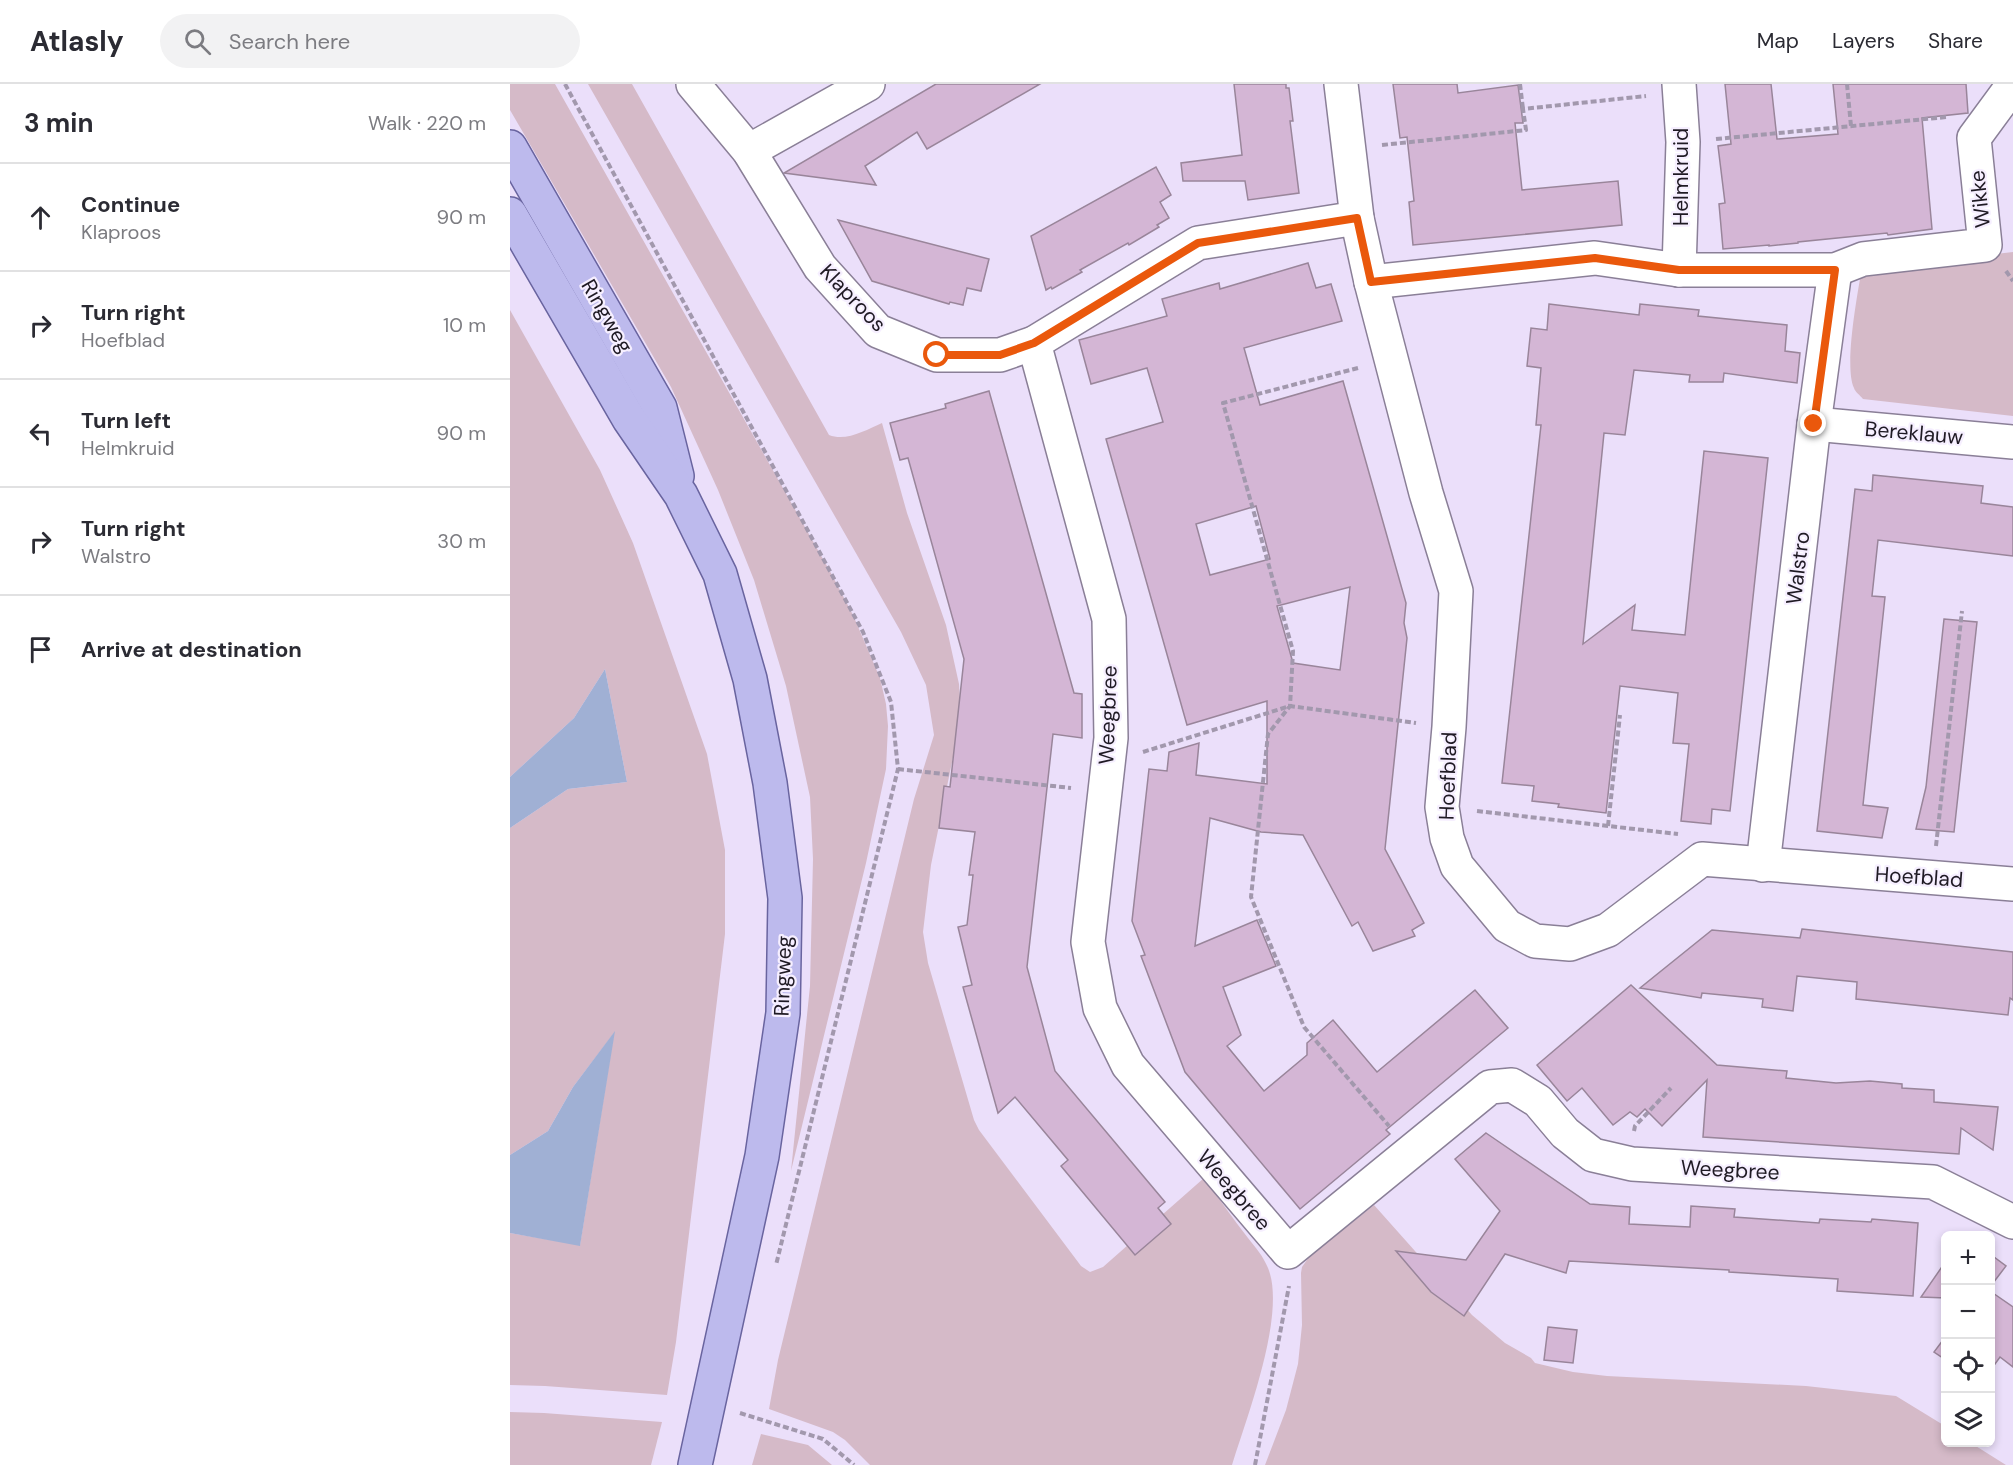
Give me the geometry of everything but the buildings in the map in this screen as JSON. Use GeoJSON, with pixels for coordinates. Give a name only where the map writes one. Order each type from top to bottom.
{"type":"FeatureCollection","features":[{"type":"Feature","properties":{"kind":"main road","name":"Ringweg"},"geometry":{"type":"LineString","coordinates":[[510,147],[660,408],[681,495]]}},
{"type":"Feature","properties":{"kind":"main road","name":"Ringweg"},"geometry":{"type":"LineString","coordinates":[[510,214],[629,419],[681,495],[720,574],[750,679],[770,783],[785,898],[783,1013],[762,1156],[695,1465]]}},
{"type":"Feature","properties":{"kind":"street","name":"Klaproos"},"geometry":{"type":"LineString","coordinates":[[693,84],[749,151],[820,267],[878,331],[937,355],[1000,355],[1034,343],[1198,243],[1357,218]]}},
{"type":"Feature","properties":{"kind":"street"},"geometry":{"type":"LineString","coordinates":[[749,151],[868,84]]}},
{"type":"Feature","properties":{"kind":"street","name":"Hoefblad"},"geometry":{"type":"LineString","coordinates":[[1341,84],[1357,218],[1371,282],[1426,493],[1456,591],[1449,728],[1442,807],[1447,838],[1457,866],[1507,926],[1535,941],[1570,944],[1608,930],[1702,859],[2013,884]]}},
{"type":"Feature","properties":{"kind":"street","name":"Wikke"},"geometry":{"type":"LineString","coordinates":[[1835,270],[1863,259],[1985,245],[1974,138],[2013,85]]}},
{"type":"Feature","properties":{"kind":"street","name":"Helmkruid"},"geometry":{"type":"LineString","coordinates":[[1679,88],[1683,142],[1679,270]]}},
{"type":"Feature","properties":{"kind":"street"},"geometry":{"type":"LineString","coordinates":[[1371,282],[1595,258],[1679,270],[1835,270]]}},
{"type":"Feature","properties":{"kind":"street","name":"Walstro"},"geometry":{"type":"LineString","coordinates":[[1763,865],[1814,424],[1835,270]]}},
{"type":"Feature","properties":{"kind":"street","name":"Weegbree"},"geometry":{"type":"LineString","coordinates":[[1034,343],[1110,619],[1111,738],[1088,942],[1100,1008],[1128,1065],[1288,1252],[1490,1087],[1512,1085],[1538,1101],[1565,1132],[1593,1155],[1632,1164],[1933,1182],[2013,1222]]}},
{"type":"Feature","properties":{"kind":"street","name":"Bereklauw"},"geometry":{"type":"LineString","coordinates":[[1814,424],[2013,442]]}},
{"type":"Feature","properties":{"kind":"path"},"geometry":{"type":"LineString","coordinates":[[1349,149],[1526,130],[1520,84]]}},
{"type":"Feature","properties":{"kind":"path"},"geometry":{"type":"LineString","coordinates":[[1847,84],[1851,126]]}},
{"type":"Feature","properties":{"kind":"path"},"geometry":{"type":"LineString","coordinates":[[1523,109],[1679,88]]}},
{"type":"Feature","properties":{"kind":"path"},"geometry":{"type":"LineString","coordinates":[[1683,142],[1993,113]]}},
{"type":"Feature","properties":{"kind":"path"},"geometry":{"type":"LineString","coordinates":[[1391,360],[1223,403],[1293,651],[1290,706],[1268,734],[1251,897],[1304,1027],[1410,1151]]}},
{"type":"Feature","properties":{"kind":"path"},"geometry":{"type":"LineString","coordinates":[[1933,878],[1962,611]]}},
{"type":"Feature","properties":{"kind":"path"},"geometry":{"type":"LineString","coordinates":[[898,769],[1107,777],[1290,706],[1449,728]]}},
{"type":"Feature","properties":{"kind":"path"},"geometry":{"type":"LineString","coordinates":[[1608,826],[1620,715]]}},
{"type":"Feature","properties":{"kind":"path"},"geometry":{"type":"LineString","coordinates":[[1442,807],[1690,835],[1702,859]]}},
{"type":"Feature","properties":{"kind":"path"},"geometry":{"type":"LineString","coordinates":[[1632,1164],[1635,1126],[1671,1088]]}},
{"type":"Feature","properties":{"kind":"path"},"geometry":{"type":"LineString","coordinates":[[1255,1465],[1293,1267],[1288,1252]]}},
{"type":"Feature","properties":{"kind":"path"},"geometry":{"type":"LineString","coordinates":[[740,1413],[823,1439],[854,1465]]}},
{"type":"Feature","properties":{"kind":"shaded area"},"geometry":{"type":"Polygon","coordinates":[[[510,84],[555,84],[832,575],[853,615],[880,678],[888,726],[886,769],[866,863],[791,1171],[810,986],[813,859],[810,797],[786,686],[754,580],[718,490],[671,387],[510,110],[510,84]]]}},
{"type":"Feature","properties":{"kind":"shaded area"},"geometry":{"type":"Polygon","coordinates":[[[588,84],[632,84],[829,435],[849,436],[882,423],[907,513],[946,625],[959,684],[961,718],[931,865],[923,932],[928,963],[974,1120],[979,1130],[1081,1266],[1090,1272],[1103,1267],[1204,1178],[1262,1256],[1268,1268],[1272,1288],[1269,1338],[1255,1395],[1232,1465],[870,1465],[845,1440],[833,1432],[769,1409],[778,1360],[914,799],[934,735],[926,685],[901,632],[588,84]]]}},
{"type":"Feature","properties":{"kind":"shaded area"},"geometry":{"type":"Polygon","coordinates":[[[2013,252],[2013,416],[1863,399],[1856,392],[1851,378],[1850,365],[1854,314],[1861,273],[1874,268],[2013,252]]]}},
{"type":"Feature","properties":{"kind":"shaded area"},"geometry":{"type":"Polygon","coordinates":[[[510,310],[600,470],[633,543],[707,754],[725,850],[725,934],[676,1342],[667,1395],[510,1385],[510,1233],[580,1245],[614,1033],[573,1087],[548,1131],[510,1155],[510,828],[568,789],[627,782],[605,669],[574,718],[510,777],[510,310]]]}},
{"type":"Feature","properties":{"kind":"shaded area"},"geometry":{"type":"Polygon","coordinates":[[[1374,1205],[1472,1315],[1505,1343],[1531,1358],[1535,1363],[1573,1372],[1607,1376],[1806,1386],[1896,1396],[1941,1424],[1941,1447],[1977,1447],[2006,1465],[1265,1465],[1286,1410],[1298,1364],[1302,1325],[1301,1273],[1309,1257],[1374,1205]]]}},
{"type":"Feature","properties":{"kind":"shaded area"},"geometry":{"type":"Polygon","coordinates":[[[510,1412],[662,1422],[651,1465],[510,1465],[510,1412]]]}},
{"type":"Feature","properties":{"kind":"shaded area"},"geometry":{"type":"Polygon","coordinates":[[[761,1434],[808,1445],[832,1465],[752,1465],[761,1434]]]}},
{"type":"Feature","properties":{"kind":"water"},"geometry":{"type":"Polygon","coordinates":[[[605,669],[627,782],[568,789],[510,828],[510,777],[574,718],[605,669]]]}},
{"type":"Feature","properties":{"kind":"water"},"geometry":{"type":"Polygon","coordinates":[[[615,1031],[580,1246],[510,1233],[510,1155],[548,1131],[573,1087],[615,1031]]]}},
{"type":"Feature","properties":{"kind":"route"},"geometry":{"type":"LineString","coordinates":[[937,355],[1000,355],[1034,343],[1198,243],[1357,218],[1371,282],[1595,258],[1679,270],[1835,270],[1814,424]]}}]}
